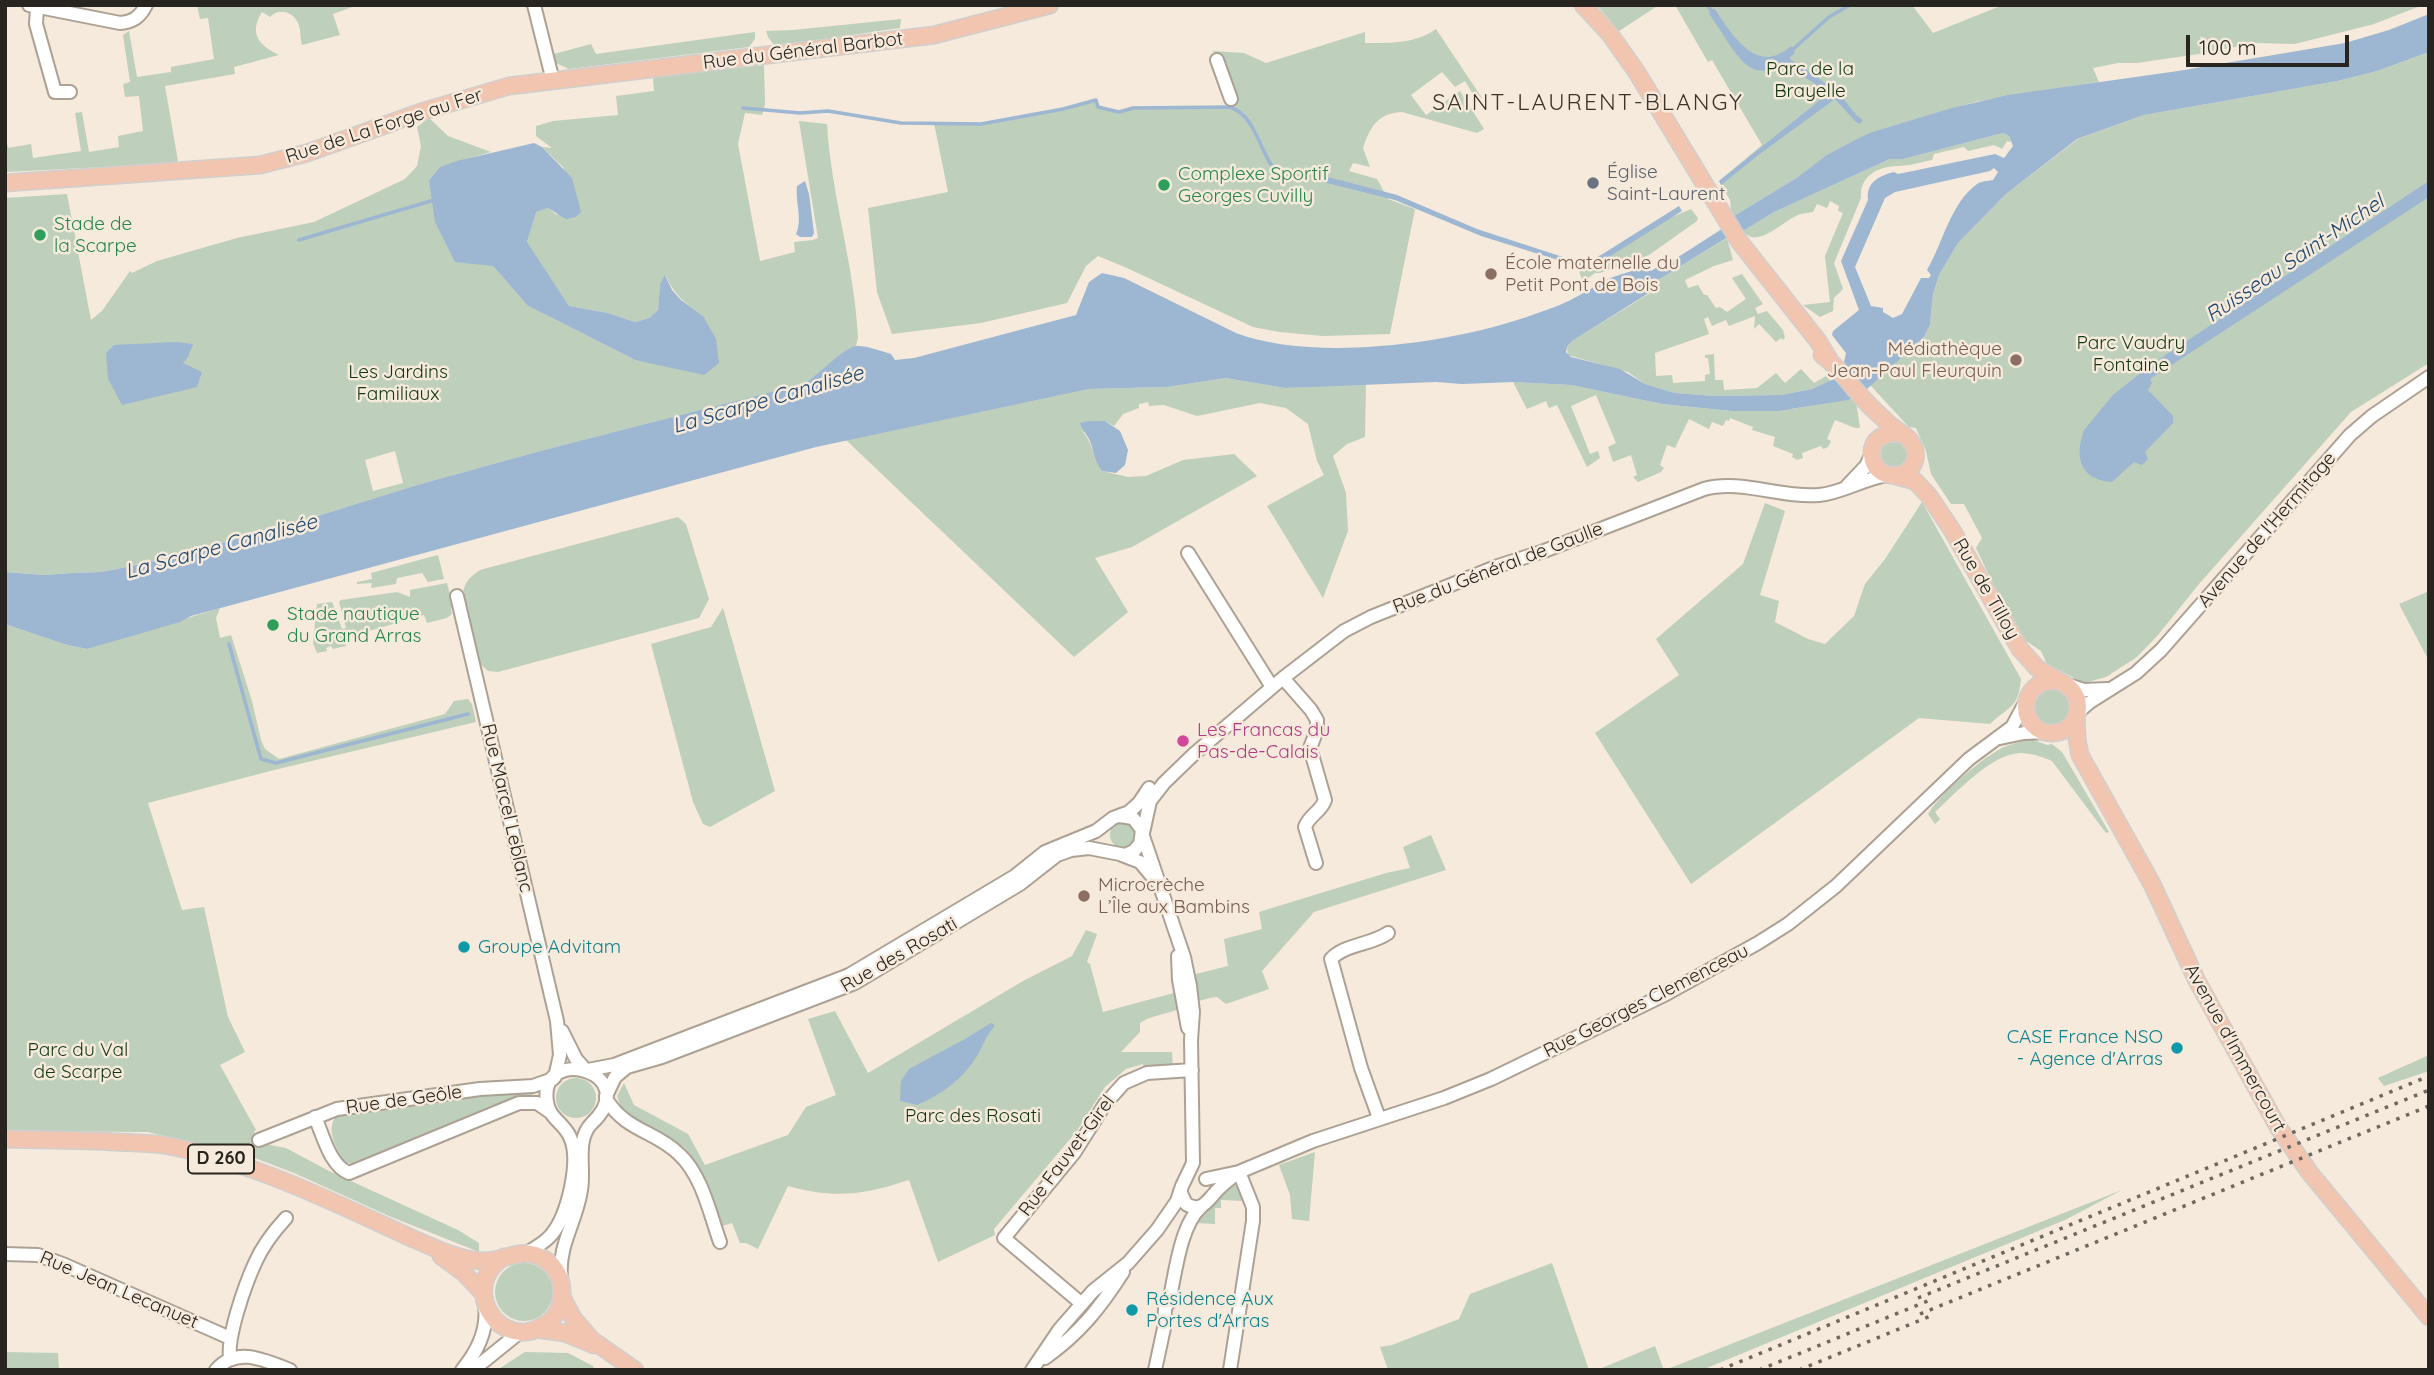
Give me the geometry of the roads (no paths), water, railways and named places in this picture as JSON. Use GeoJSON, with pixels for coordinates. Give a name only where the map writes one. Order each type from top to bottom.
{"type":"FeatureCollection","features":[{"type":"Feature","properties":{"kind":"main road","name":"Rue du Général Barbot"},"geometry":{"type":"LineString","coordinates":[[554,81],[934,35],[1050,5]]}},
{"type":"Feature","properties":{"kind":"main road"},"geometry":{"type":"LineString","coordinates":[[1572,5],[1619,57],[1690,172],[1719,209]]}},
{"type":"Feature","properties":{"kind":"main road"},"geometry":{"type":"LineString","coordinates":[[1583,5],[1615,41],[1636,71],[1769,294],[1800,332],[1834,365],[1862,398],[1910,440],[1916,452],[1911,467],[1903,474],[1891,476],[1876,467],[1872,424],[1862,398]]}},
{"type":"Feature","properties":{"kind":"main road","name":"Rue de La Forge au Fer"},"geometry":{"type":"LineString","coordinates":[[5,183],[260,165],[307,153],[487,91],[554,81]]}},
{"type":"Feature","properties":{"kind":"main road"},"geometry":{"type":"LineString","coordinates":[[1873,449],[1878,439],[1886,434],[1901,434]]}},
{"type":"Feature","properties":{"kind":"main road","name":"Rue de Tilloy"},"geometry":{"type":"LineString","coordinates":[[1916,452],[1952,530],[2020,649],[2040,671],[2062,683]]}},
{"type":"Feature","properties":{"kind":"main road","name":"Rue de Tilloy"},"geometry":{"type":"LineString","coordinates":[[1891,476],[1907,477],[1917,482],[1952,530]]}},
{"type":"Feature","properties":{"kind":"main road","name":"Rue de Tilloy"},"geometry":{"type":"LineString","coordinates":[[2020,649],[2027,675],[2026,701]]}},
{"type":"Feature","properties":{"kind":"main road"},"geometry":{"type":"LineString","coordinates":[[2049,680],[2062,683],[2076,696],[2077,715],[2066,729],[2047,733],[2031,723],[2026,714],[2026,701],[2031,690],[2039,683],[2049,680]]}},
{"type":"Feature","properties":{"kind":"main road","name":"Avenue d'Immercourt"},"geometry":{"type":"LineString","coordinates":[[2077,715],[2080,755],[2152,884],[2197,981],[2278,1127],[2310,1173],[2429,1317]]}},
{"type":"Feature","properties":{"kind":"main road","name":"Avenue d'Immercourt"},"geometry":{"type":"LineString","coordinates":[[2047,733],[2080,755]]}},
{"type":"Feature","properties":{"kind":"main road","name":"D 260"},"geometry":{"type":"LineString","coordinates":[[5,1139],[161,1145],[195,1152],[301,1188],[422,1243],[474,1260],[504,1258]]}},
{"type":"Feature","properties":{"kind":"main road","name":"D 260"},"geometry":{"type":"LineString","coordinates":[[422,1243],[456,1266],[484,1299]]}},
{"type":"Feature","properties":{"kind":"main road"},"geometry":{"type":"LineString","coordinates":[[603,1348],[565,1334],[506,1328],[497,1323],[484,1299],[485,1280],[489,1271],[504,1258],[515,1253],[527,1253],[547,1261],[556,1270],[578,1324],[603,1348],[635,1370]]}},
{"type":"Feature","properties":{"kind":"main road"},"geometry":{"type":"LineString","coordinates":[[528,1331],[555,1315],[562,1289]]}},
{"type":"Feature","properties":{"kind":"street"},"geometry":{"type":"LineString","coordinates":[[70,92],[55,92],[33,6],[120,23],[131,22],[146,5]]}},
{"type":"Feature","properties":{"kind":"street"},"geometry":{"type":"LineString","coordinates":[[534,5],[554,81]]}},
{"type":"Feature","properties":{"kind":"street"},"geometry":{"type":"LineString","coordinates":[[1217,60],[1231,99]]}},
{"type":"Feature","properties":{"kind":"street","name":"Avenue de l'Hermitage"},"geometry":{"type":"LineString","coordinates":[[2077,715],[2136,673],[2161,650],[2350,435],[2372,416],[2429,377]]}},
{"type":"Feature","properties":{"kind":"street"},"geometry":{"type":"LineString","coordinates":[[1842,489],[1858,476],[1873,449]]}},
{"type":"Feature","properties":{"kind":"street","name":"Rue du Général de Gaulle"},"geometry":{"type":"LineString","coordinates":[[1119,816],[1136,806],[1155,782],[1194,754],[1335,636],[1371,617],[1690,493],[1723,486],[1809,495],[1828,494],[1874,477],[1891,476]]}},
{"type":"Feature","properties":{"kind":"street"},"geometry":{"type":"LineString","coordinates":[[1188,553],[1272,687]]}},
{"type":"Feature","properties":{"kind":"street","name":"Rue Marcel Leblanc"},"geometry":{"type":"LineString","coordinates":[[457,596],[557,1021],[560,1061],[554,1078]]}},
{"type":"Feature","properties":{"kind":"street"},"geometry":{"type":"LineString","coordinates":[[1283,678],[1317,720],[1317,730],[1310,748],[1325,800],[1321,808],[1309,818],[1306,827],[1316,863]]}},
{"type":"Feature","properties":{"kind":"street"},"geometry":{"type":"LineString","coordinates":[[2062,683],[2084,690],[2111,689]]}},
{"type":"Feature","properties":{"kind":"street"},"geometry":{"type":"LineString","coordinates":[[1997,739],[2011,727],[2026,701]]}},
{"type":"Feature","properties":{"kind":"street"},"geometry":{"type":"LineString","coordinates":[[1997,739],[2024,733],[2047,733]]}},
{"type":"Feature","properties":{"kind":"street","name":"Rue Georges Clemenceau"},"geometry":{"type":"LineString","coordinates":[[1239,1172],[1313,1141],[1444,1098],[1500,1076],[1666,994],[1768,937],[1823,897],[1969,759],[1997,739]]}},
{"type":"Feature","properties":{"kind":"street","name":"Rue du Général de Gaulle"},"geometry":{"type":"LineString","coordinates":[[1143,834],[1152,797],[1194,754]]}},
{"type":"Feature","properties":{"kind":"street"},"geometry":{"type":"LineString","coordinates":[[1035,1366],[1083,1328],[1102,1304],[1128,1263],[1157,1230],[1177,1201],[1193,1163],[1193,1012],[1186,965],[1140,824],[1133,818],[1119,816],[1107,824],[1103,833],[1105,842],[1119,854],[1140,862],[1157,882]]}},
{"type":"Feature","properties":{"kind":"street","name":"Rue des Rosati"},"geometry":{"type":"LineString","coordinates":[[587,1070],[614,1065],[843,978],[1015,876],[1045,852],[1090,834],[1107,824]]}},
{"type":"Feature","properties":{"kind":"street"},"geometry":{"type":"LineString","coordinates":[[1119,854],[1136,849],[1143,834]]}},
{"type":"Feature","properties":{"kind":"street","name":"Rue des Rosati"},"geometry":{"type":"LineString","coordinates":[[606,1097],[615,1077],[631,1065],[662,1058],[855,983],[1020,884],[1061,853],[1089,848],[1119,854]]}},
{"type":"Feature","properties":{"kind":"street"},"geometry":{"type":"LineString","coordinates":[[1378,1118],[1361,1068],[1331,959],[1336,953],[1388,933]]}},
{"type":"Feature","properties":{"kind":"street","name":"Rue Marcel Leblanc"},"geometry":{"type":"LineString","coordinates":[[557,1021],[573,1055],[587,1070]]}},
{"type":"Feature","properties":{"kind":"street"},"geometry":{"type":"LineString","coordinates":[[550,1112],[547,1094],[554,1078],[569,1069],[587,1070],[601,1080],[606,1097],[618,1115],[633,1127],[673,1148],[688,1163],[698,1181],[720,1242]]}},
{"type":"Feature","properties":{"kind":"street","name":"Rue Fauvet-Girel"},"geometry":{"type":"LineString","coordinates":[[1082,1304],[1004,1238],[1074,1153],[1105,1104],[1124,1083],[1147,1073],[1192,1070]]}},
{"type":"Feature","properties":{"kind":"street","name":"Rue de Geôle"},"geometry":{"type":"LineString","coordinates":[[258,1140],[351,1106],[480,1089],[533,1086],[554,1078]]}},
{"type":"Feature","properties":{"kind":"street"},"geometry":{"type":"LineString","coordinates":[[562,1289],[562,1251],[581,1191],[582,1145],[604,1108],[606,1097]]}},
{"type":"Feature","properties":{"kind":"street"},"geometry":{"type":"LineString","coordinates":[[315,1117],[335,1162],[342,1170],[354,1172],[519,1103],[537,1103],[562,1124],[570,1136],[574,1153],[567,1198],[554,1232],[527,1253]]}},
{"type":"Feature","properties":{"kind":"street"},"geometry":{"type":"LineString","coordinates":[[562,1124],[577,1128],[594,1122],[614,1122],[633,1127]]}},
{"type":"Feature","properties":{"kind":"street"},"geometry":{"type":"LineString","coordinates":[[1157,1230],[1182,1213],[1209,1202],[1212,1188],[1193,1163]]}},
{"type":"Feature","properties":{"kind":"street"},"geometry":{"type":"LineString","coordinates":[[1183,1185],[1195,1176],[1205,1178],[1239,1172]]}},
{"type":"Feature","properties":{"kind":"street"},"geometry":{"type":"LineString","coordinates":[[1212,1195],[1239,1172]]}},
{"type":"Feature","properties":{"kind":"street"},"geometry":{"type":"LineString","coordinates":[[1230,1370],[1253,1221],[1253,1208],[1239,1172]]}},
{"type":"Feature","properties":{"kind":"street"},"geometry":{"type":"LineString","coordinates":[[1183,1185],[1186,1204],[1199,1208]]}},
{"type":"Feature","properties":{"kind":"street"},"geometry":{"type":"LineString","coordinates":[[1155,1370],[1164,1328],[1165,1308],[1169,1302],[1191,1219],[1199,1208]]}},
{"type":"Feature","properties":{"kind":"street"},"geometry":{"type":"LineString","coordinates":[[230,1358],[230,1338],[255,1263],[286,1218]]}},
{"type":"Feature","properties":{"kind":"street","name":"Rue Jean Lecanuet"},"geometry":{"type":"LineString","coordinates":[[5,1254],[38,1255],[65,1265],[230,1338]]}},
{"type":"Feature","properties":{"kind":"street"},"geometry":{"type":"LineString","coordinates":[[1035,1366],[1059,1330],[1098,1286],[1128,1263]]}},
{"type":"Feature","properties":{"kind":"street"},"geometry":{"type":"LineString","coordinates":[[462,1370],[482,1336],[486,1320],[484,1299]]}},
{"type":"Feature","properties":{"kind":"street"},"geometry":{"type":"LineString","coordinates":[[473,1370],[528,1331]]}},
{"type":"Feature","properties":{"kind":"street"},"geometry":{"type":"LineString","coordinates":[[216,1370],[230,1358],[245,1355],[290,1370]]}},
{"type":"Feature","properties":{"kind":"water"},"geometry":{"type":"Polygon","coordinates":[[[1714,8],[1737,40],[1756,54],[1767,57],[1791,46],[1795,53],[1789,58],[1838,92],[1863,120],[1860,124],[1835,99],[1721,185],[1719,181],[1829,93],[1782,62],[1770,69],[1750,67],[1734,51],[1713,20],[1709,13],[1714,8]]]}},
{"type":"Feature","properties":{"kind":"water","name":"La Scarpe Canalisée"},"geometry":{"type":"Polygon","coordinates":[[[2429,14],[2429,52],[2377,71],[2338,81],[2144,115],[2077,139],[2006,194],[1958,243],[1939,275],[1933,294],[1930,325],[1924,337],[1867,389],[1848,400],[1778,411],[1732,411],[1662,404],[1571,385],[1513,382],[1285,388],[1226,378],[1167,387],[1089,389],[816,447],[191,616],[180,622],[87,649],[5,624],[5,572],[44,575],[101,572],[147,563],[292,524],[417,485],[544,450],[803,384],[852,347],[862,346],[891,354],[895,360],[914,358],[1076,315],[1089,282],[1102,273],[1124,278],[1236,333],[1268,342],[1305,347],[1345,348],[1427,341],[1503,324],[1569,301],[1617,276],[1648,266],[1651,271],[1659,266],[1661,268],[1736,220],[1734,216],[1798,177],[1827,155],[1872,132],[1952,108],[2008,95],[2178,71],[2345,43],[2429,14]],[[2003,133],[1903,159],[1890,159],[1774,212],[1658,280],[1660,286],[1572,341],[1566,352],[1571,357],[1620,369],[1645,384],[1675,393],[1714,396],[1781,395],[1812,389],[1834,379],[1846,353],[1832,335],[1833,331],[1859,310],[1841,261],[1868,200],[1871,184],[1894,172],[1898,174],[1995,154],[2004,158],[2013,146],[2009,136],[2003,133]],[[1994,168],[1895,192],[1885,198],[1855,267],[1871,306],[1883,308],[1883,312],[1893,318],[1902,314],[1921,278],[1929,278],[1931,275],[1927,270],[1960,202],[1977,184],[1993,180],[1998,172],[1994,168]]]}},
{"type":"Feature","properties":{"kind":"water"},"geometry":{"type":"Polygon","coordinates":[[[534,143],[542,147],[572,178],[581,212],[576,217],[566,219],[548,208],[536,212],[527,242],[569,306],[608,313],[635,322],[649,318],[658,310],[660,284],[665,275],[672,290],[681,300],[703,316],[716,339],[719,363],[704,375],[635,360],[528,306],[493,266],[455,262],[435,222],[429,180],[440,167],[457,161],[534,143]]]}},
{"type":"Feature","properties":{"kind":"water"},"geometry":{"type":"Polygon","coordinates":[[[1324,176],[1397,195],[1477,229],[1578,260],[1601,255],[1679,206],[1682,211],[1601,262],[1577,266],[1481,236],[1395,200],[1323,182],[1324,176]]]}},
{"type":"Feature","properties":{"kind":"water"},"geometry":{"type":"Polygon","coordinates":[[[805,181],[814,233],[812,237],[800,237],[796,234],[799,222],[797,186],[805,181]]]}},
{"type":"Feature","properties":{"kind":"water"},"geometry":{"type":"Polygon","coordinates":[[[2429,181],[2429,197],[2150,379],[2152,383],[2148,390],[2173,416],[2173,423],[2145,452],[2148,459],[2142,465],[2134,462],[2112,482],[2093,477],[2086,472],[2080,458],[2084,430],[2113,395],[2152,364],[2429,181]]]}},
{"type":"Feature","properties":{"kind":"water"},"geometry":{"type":"Polygon","coordinates":[[[176,342],[193,344],[183,363],[202,372],[197,387],[122,405],[108,379],[106,353],[114,345],[176,342]]]}},
{"type":"Feature","properties":{"kind":"water"},"geometry":{"type":"Polygon","coordinates":[[[1105,421],[1120,431],[1128,450],[1125,465],[1116,473],[1102,471],[1097,463],[1090,441],[1080,423],[1105,421]]]}},
{"type":"Feature","properties":{"kind":"water"},"geometry":{"type":"Polygon","coordinates":[[[991,1023],[994,1027],[977,1056],[951,1085],[917,1105],[900,1101],[901,1081],[909,1069],[991,1023]]]}},
{"type":"Feature","properties":{"kind":"waterway"},"geometry":{"type":"LineString","coordinates":[[1707,5],[1714,14]]}},
{"type":"Feature","properties":{"kind":"waterway"},"geometry":{"type":"LineString","coordinates":[[1791,51],[1829,17],[1850,5]]}},
{"type":"Feature","properties":{"kind":"waterway"},"geometry":{"type":"LineString","coordinates":[[743,108],[800,113],[828,111],[901,123],[981,124],[1096,100],[1098,107],[1119,112],[1133,108],[1230,107],[1251,124],[1272,166],[1296,173]]}},
{"type":"Feature","properties":{"kind":"waterway"},"geometry":{"type":"LineString","coordinates":[[299,240],[434,200]]}},
{"type":"Feature","properties":{"kind":"waterway"},"geometry":{"type":"LineString","coordinates":[[229,644],[261,759],[276,763],[468,714]]}},
{"type":"Feature","properties":{"kind":"railway"},"geometry":{"type":"LineString","coordinates":[[1720,1370],[2429,1076]]}},
{"type":"Feature","properties":{"kind":"railway"},"geometry":{"type":"LineString","coordinates":[[1918,1298],[2429,1090]]}},
{"type":"Feature","properties":{"kind":"railway"},"geometry":{"type":"LineString","coordinates":[[1920,1314],[2429,1106]]}},
{"type":"Feature","properties":{"kind":"railway"},"geometry":{"type":"LineString","coordinates":[[1759,1370],[1930,1300]]}},
{"type":"Feature","properties":{"kind":"railway"},"geometry":{"type":"LineString","coordinates":[[1799,1370],[1933,1315]]}},
{"type":"Feature","properties":{"kind":"place","name":"Église Saint-Laurent"},"geometry":{"type":"Point","coordinates":[1593,183]}},
{"type":"Feature","properties":{"kind":"place","name":"Complexe Sportif Georges Cuvilly"},"geometry":{"type":"Point","coordinates":[1164,185]}},
{"type":"Feature","properties":{"kind":"place","name":"Stade de la Scarpe"},"geometry":{"type":"Point","coordinates":[40,235]}},
{"type":"Feature","properties":{"kind":"place","name":"École maternelle du Petit Pont de Bois"},"geometry":{"type":"Point","coordinates":[1491,274]}},
{"type":"Feature","properties":{"kind":"place","name":"Médiathèque Jean-Paul Fleurquin"},"geometry":{"type":"Point","coordinates":[2016,360]}},
{"type":"Feature","properties":{"kind":"place","name":"Stade nautique du Grand Arras"},"geometry":{"type":"Point","coordinates":[273,625]}},
{"type":"Feature","properties":{"kind":"place","name":"Les Francas du Pas-de-Calais"},"geometry":{"type":"Point","coordinates":[1183,741]}},
{"type":"Feature","properties":{"kind":"place","name":"Microcrèche L’Île aux Bambins"},"geometry":{"type":"Point","coordinates":[1084,896]}},
{"type":"Feature","properties":{"kind":"place","name":"Groupe Advitam"},"geometry":{"type":"Point","coordinates":[464,947]}},
{"type":"Feature","properties":{"kind":"place","name":"CASE France NSO - Agence d'Arras"},"geometry":{"type":"Point","coordinates":[2177,1048]}},
{"type":"Feature","properties":{"kind":"place","name":"Résidence Aux Portes d'Arras"},"geometry":{"type":"Point","coordinates":[1132,1310]}},
{"type":"Feature","properties":{"kind":"district","name":"SAINT-LAURENT-BLANGY"},"geometry":{"type":"Point","coordinates":[1588,103]}},
{"type":"Feature","properties":{"kind":"park label","name":"Parc de la Brayelle"},"geometry":{"type":"Point","coordinates":[1810,80]}},
{"type":"Feature","properties":{"kind":"park label","name":"Parc Vaudry Fontaine"},"geometry":{"type":"Point","coordinates":[2131,354]}},
{"type":"Feature","properties":{"kind":"park label","name":"Les Jardins Familiaux"},"geometry":{"type":"Point","coordinates":[398,383]}},
{"type":"Feature","properties":{"kind":"park label","name":"Parc du Val de Scarpe"},"geometry":{"type":"Point","coordinates":[78,1061]}},
{"type":"Feature","properties":{"kind":"park label","name":"Parc des Rosati"},"geometry":{"type":"Point","coordinates":[973,1116]}},
{"type":"Feature","properties":{"kind":"water label","name":"Ruisseau Saint-Michel"},"geometry":{"type":"Point","coordinates":[2295,259]}}]}
